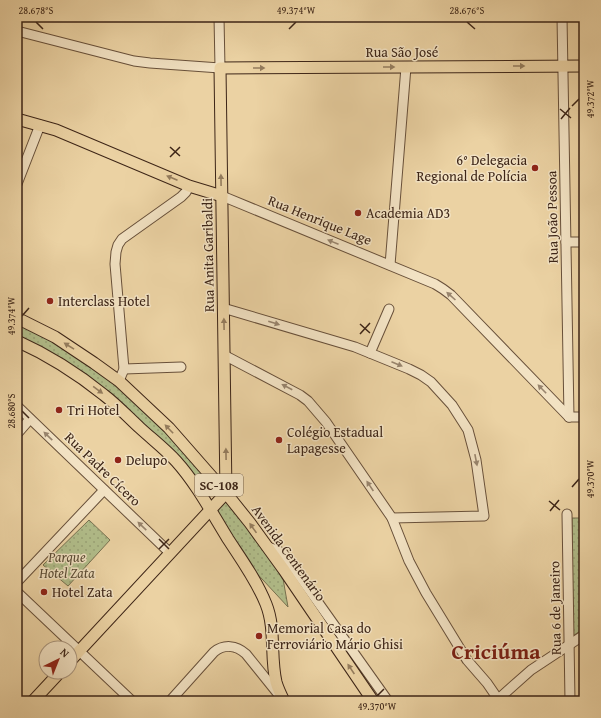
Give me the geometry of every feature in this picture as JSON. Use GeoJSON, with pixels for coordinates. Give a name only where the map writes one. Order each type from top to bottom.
{"type":"FeatureCollection","features":[{"type":"Feature","properties":{"kind":"main road","name":"Rua São José"},"geometry":{"type":"LineString","coordinates":[[220,68],[584,66]]}},
{"type":"Feature","properties":{"kind":"main road","name":"Rua Anita Garibaldi"},"geometry":{"type":"LineString","coordinates":[[220,68],[226,493]]}},
{"type":"Feature","properties":{"kind":"main road","name":"Rua Henrique Lage"},"geometry":{"type":"LineString","coordinates":[[17,118],[56,130],[189,186],[222,196]]}},
{"type":"Feature","properties":{"kind":"main road","name":"Avenida Centenário"},"geometry":{"type":"LineString","coordinates":[[17,318],[55,337],[119,381],[169,428],[226,493],[250,523],[284,570],[373,701]]}},
{"type":"Feature","properties":{"kind":"main road"},"geometry":{"type":"LineString","coordinates":[[17,341],[29,346],[54,361],[105,396],[176,461],[194,485],[266,603],[272,624],[276,680],[278,689],[284,701]]}},
{"type":"Feature","properties":{"kind":"main road"},"geometry":{"type":"LineString","coordinates":[[79,651],[226,493]]}},
{"type":"Feature","properties":{"kind":"main road"},"geometry":{"type":"LineString","coordinates":[[33,701],[53,680]]}},
{"type":"Feature","properties":{"kind":"street","name":"Rua Anita Garibaldi"},"geometry":{"type":"LineString","coordinates":[[219,17],[220,68]]}},
{"type":"Feature","properties":{"kind":"street","name":"Rua João Pessoa"},"geometry":{"type":"LineString","coordinates":[[562,17],[569,417]]}},
{"type":"Feature","properties":{"kind":"street"},"geometry":{"type":"LineString","coordinates":[[17,31],[134,61],[220,68]]}},
{"type":"Feature","properties":{"kind":"street"},"geometry":{"type":"LineString","coordinates":[[390,265],[406,67]]}},
{"type":"Feature","properties":{"kind":"street"},"geometry":{"type":"LineString","coordinates":[[17,184],[40,125]]}},
{"type":"Feature","properties":{"kind":"street"},"geometry":{"type":"LineString","coordinates":[[119,381],[124,369],[115,264],[118,245],[122,239],[132,231],[181,197],[189,186]]}},
{"type":"Feature","properties":{"kind":"street","name":"Rua Henrique Lage"},"geometry":{"type":"LineString","coordinates":[[222,196],[390,265],[435,284],[443,289],[451,295],[569,417]]}},
{"type":"Feature","properties":{"kind":"street"},"geometry":{"type":"LineString","coordinates":[[566,242],[584,242]]}},
{"type":"Feature","properties":{"kind":"street"},"geometry":{"type":"LineString","coordinates":[[223,308],[355,347],[370,353],[421,375],[432,382],[452,405],[468,430],[476,460],[484,516],[392,518]]}},
{"type":"Feature","properties":{"kind":"street"},"geometry":{"type":"LineString","coordinates":[[370,353],[389,309]]}},
{"type":"Feature","properties":{"kind":"street"},"geometry":{"type":"LineString","coordinates":[[224,355],[300,395],[308,401],[326,422],[392,518],[409,561],[426,593],[467,660],[487,683],[497,700],[531,670],[584,635]]}},
{"type":"Feature","properties":{"kind":"street"},"geometry":{"type":"LineString","coordinates":[[124,369],[181,367]]}},
{"type":"Feature","properties":{"kind":"street","name":"Rua Padre Cícero"},"geometry":{"type":"LineString","coordinates":[[17,406],[170,553]]}},
{"type":"Feature","properties":{"kind":"street"},"geometry":{"type":"LineString","coordinates":[[569,417],[584,417]]}},
{"type":"Feature","properties":{"kind":"street"},"geometry":{"type":"LineString","coordinates":[[17,434],[30,419]]}},
{"type":"Feature","properties":{"kind":"street"},"geometry":{"type":"LineString","coordinates":[[17,582],[104,490]]}},
{"type":"Feature","properties":{"kind":"street","name":"Rua 6 de Janeiro"},"geometry":{"type":"LineString","coordinates":[[567,514],[570,701]]}},
{"type":"Feature","properties":{"kind":"street"},"geometry":{"type":"LineString","coordinates":[[266,546],[283,553],[388,701]]}},
{"type":"Feature","properties":{"kind":"street"},"geometry":{"type":"LineString","coordinates":[[17,592],[132,701]]}},
{"type":"Feature","properties":{"kind":"street"},"geometry":{"type":"LineString","coordinates":[[170,701],[214,652],[218,649],[230,647],[240,649],[246,654],[284,701]]}},
{"type":"Feature","properties":{"kind":"green space"},"geometry":{"type":"Polygon","coordinates":[[[17,322],[44,335],[96,369],[165,428],[211,482],[208,498],[154,434],[17,338],[17,322]]]}},
{"type":"Feature","properties":{"kind":"green space"},"geometry":{"type":"Polygon","coordinates":[[[228,500],[282,573],[288,607],[250,566],[214,511],[228,500]]]}},
{"type":"Feature","properties":{"kind":"green space"},"geometry":{"type":"Polygon","coordinates":[[[572,518],[584,518],[584,628],[573,636],[572,518]]]}},
{"type":"Feature","properties":{"kind":"green space","name":"Parque Hotel Zata"},"geometry":{"type":"Polygon","coordinates":[[[89,520],[110,540],[68,586],[43,565],[89,520]]]}},
{"type":"Feature","properties":{"kind":"place","name":"6° Delegacia Regional de Polícia"},"geometry":{"type":"Point","coordinates":[535,168]}},
{"type":"Feature","properties":{"kind":"place","name":"Academia AD3"},"geometry":{"type":"Point","coordinates":[358,213]}},
{"type":"Feature","properties":{"kind":"place","name":"Interclass Hotel"},"geometry":{"type":"Point","coordinates":[50,301]}},
{"type":"Feature","properties":{"kind":"place","name":"Tri Hotel"},"geometry":{"type":"Point","coordinates":[59,410]}},
{"type":"Feature","properties":{"kind":"place","name":"Colégio Estadual Lapagesse"},"geometry":{"type":"Point","coordinates":[279,440]}},
{"type":"Feature","properties":{"kind":"place","name":"Delupo"},"geometry":{"type":"Point","coordinates":[118,460]}},
{"type":"Feature","properties":{"kind":"place","name":"Hotel Zata"},"geometry":{"type":"Point","coordinates":[44,592]}},
{"type":"Feature","properties":{"kind":"place","name":"Memorial Casa do Ferroviário Mário Ghisi"},"geometry":{"type":"Point","coordinates":[259,636]}},
{"type":"Feature","properties":{"kind":"district","name":"Criciúma"},"geometry":{"type":"Point","coordinates":[496,651]}}]}
